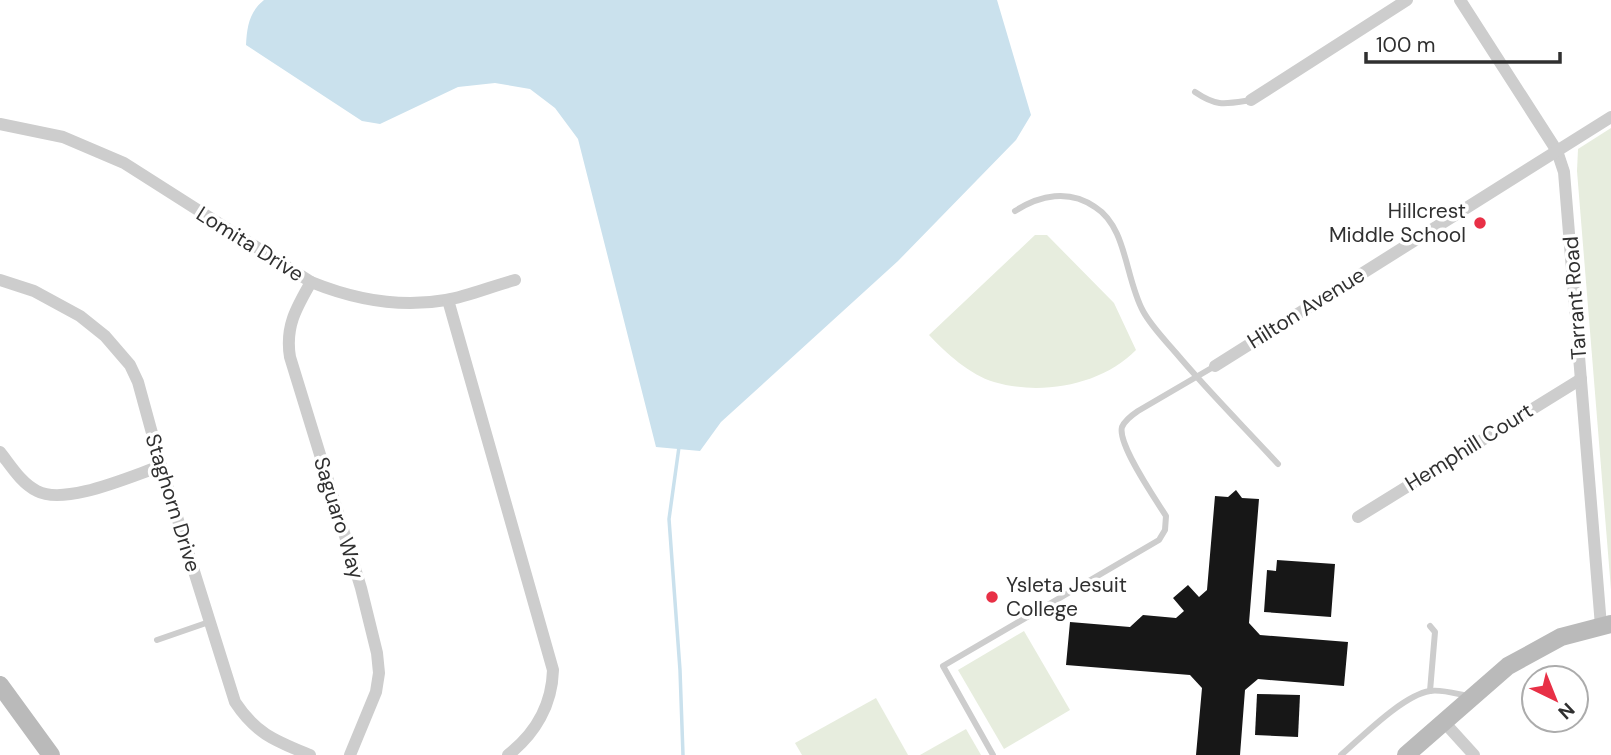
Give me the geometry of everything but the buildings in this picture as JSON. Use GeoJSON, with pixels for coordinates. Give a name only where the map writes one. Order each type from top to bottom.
{"type":"FeatureCollection","features":[{"type":"Feature","properties":{"kind":"street"},"geometry":{"type":"LineString","coordinates":[[1251,100],[1407,0]]}},
{"type":"Feature","properties":{"kind":"street","name":"Tarrant Road"},"geometry":{"type":"LineString","coordinates":[[1460,0],[1557,151],[1564,172],[1581,379],[1606,625]]}},
{"type":"Feature","properties":{"kind":"street","name":"Hilton Avenue"},"geometry":{"type":"LineString","coordinates":[[1215,366],[1611,117]]}},
{"type":"Feature","properties":{"kind":"street","name":"Lomita Drive"},"geometry":{"type":"LineString","coordinates":[[0,124],[63,137],[124,163],[311,282],[350,296],[378,301],[448,300],[514,280]]}},
{"type":"Feature","properties":{"kind":"street","name":"Staghorn Drive"},"geometry":{"type":"LineString","coordinates":[[0,280],[56,301],[80,316],[119,350],[138,382],[229,689],[244,715],[271,739],[310,755]]}},
{"type":"Feature","properties":{"kind":"street","name":"Saguaro Way"},"geometry":{"type":"LineString","coordinates":[[311,282],[293,314],[289,328],[290,357],[361,588],[377,653],[379,673],[370,712],[350,755]]}},
{"type":"Feature","properties":{"kind":"street"},"geometry":{"type":"LineString","coordinates":[[448,300],[553,670],[550,699],[542,718],[522,744],[508,755]]}},
{"type":"Feature","properties":{"kind":"street","name":"Hemphill Court"},"geometry":{"type":"LineString","coordinates":[[1358,517],[1581,379]]}},
{"type":"Feature","properties":{"kind":"street"},"geometry":{"type":"LineString","coordinates":[[0,452],[24,483],[38,492],[61,496],[73,495],[161,466]]}},
{"type":"Feature","properties":{"kind":"street"},"geometry":{"type":"LineString","coordinates":[[1406,755],[1508,666],[1561,637],[1606,625]]}},
{"type":"Feature","properties":{"kind":"street"},"geometry":{"type":"LineString","coordinates":[[0,685],[51,755]]}},
{"type":"Feature","properties":{"kind":"street"},"geometry":{"type":"LineString","coordinates":[[1444,722],[1474,755]]}},
{"type":"Feature","properties":{"kind":"lane"},"geometry":{"type":"LineString","coordinates":[[1195,92],[1210,102],[1223,105],[1251,100]]}},
{"type":"Feature","properties":{"kind":"lane"},"geometry":{"type":"LineString","coordinates":[[1015,211],[1040,198],[1059,195],[1088,203],[1106,216],[1117,231],[1129,280],[1146,317],[1196,376],[1278,464]]}},
{"type":"Feature","properties":{"kind":"lane"},"geometry":{"type":"LineString","coordinates":[[993,755],[943,666],[1159,540],[1165,530],[1166,516],[1124,444],[1122,427],[1127,419],[1138,411],[1215,366]]}},
{"type":"Feature","properties":{"kind":"lane"},"geometry":{"type":"LineString","coordinates":[[157,640],[209,622]]}},
{"type":"Feature","properties":{"kind":"lane"},"geometry":{"type":"LineString","coordinates":[[1430,626],[1435,632],[1430,691]]}},
{"type":"Feature","properties":{"kind":"lane"},"geometry":{"type":"LineString","coordinates":[[1341,755],[1390,712],[1413,698],[1430,691],[1474,696]]}},
{"type":"Feature","properties":{"kind":"green space"},"geometry":{"type":"Polygon","coordinates":[[[1611,128],[1611,590],[1577,171],[1578,149],[1611,128]]]}},
{"type":"Feature","properties":{"kind":"green space"},"geometry":{"type":"Polygon","coordinates":[[[1035,235],[1047,235],[1114,303],[1136,350],[1106,372],[1089,379],[1051,387],[1012,386],[985,379],[967,369],[929,335],[1035,235]]]}},
{"type":"Feature","properties":{"kind":"green space"},"geometry":{"type":"Polygon","coordinates":[[[1024,631],[1070,710],[1004,749],[958,670],[1024,631]]]}},
{"type":"Feature","properties":{"kind":"green space"},"geometry":{"type":"Polygon","coordinates":[[[876,698],[908,755],[802,755],[795,743],[876,698]]]}},
{"type":"Feature","properties":{"kind":"green space"},"geometry":{"type":"Polygon","coordinates":[[[966,729],[981,755],[920,755],[966,729]]]}},
{"type":"Feature","properties":{"kind":"water"},"geometry":{"type":"Polygon","coordinates":[[[264,0],[997,0],[1031,115],[1016,140],[898,261],[721,422],[700,451],[656,447],[578,139],[555,108],[530,89],[495,83],[458,87],[380,124],[362,121],[246,45],[250,20],[264,0]]]}},
{"type":"Feature","properties":{"kind":"waterway"},"geometry":{"type":"LineString","coordinates":[[679,447],[669,519],[683,755]]}},
{"type":"Feature","properties":{"kind":"place","name":"Hillcrest Middle School"},"geometry":{"type":"Point","coordinates":[1480,223]}},
{"type":"Feature","properties":{"kind":"place","name":"Ysleta Jesuit College"},"geometry":{"type":"Point","coordinates":[992,597]}}]}
